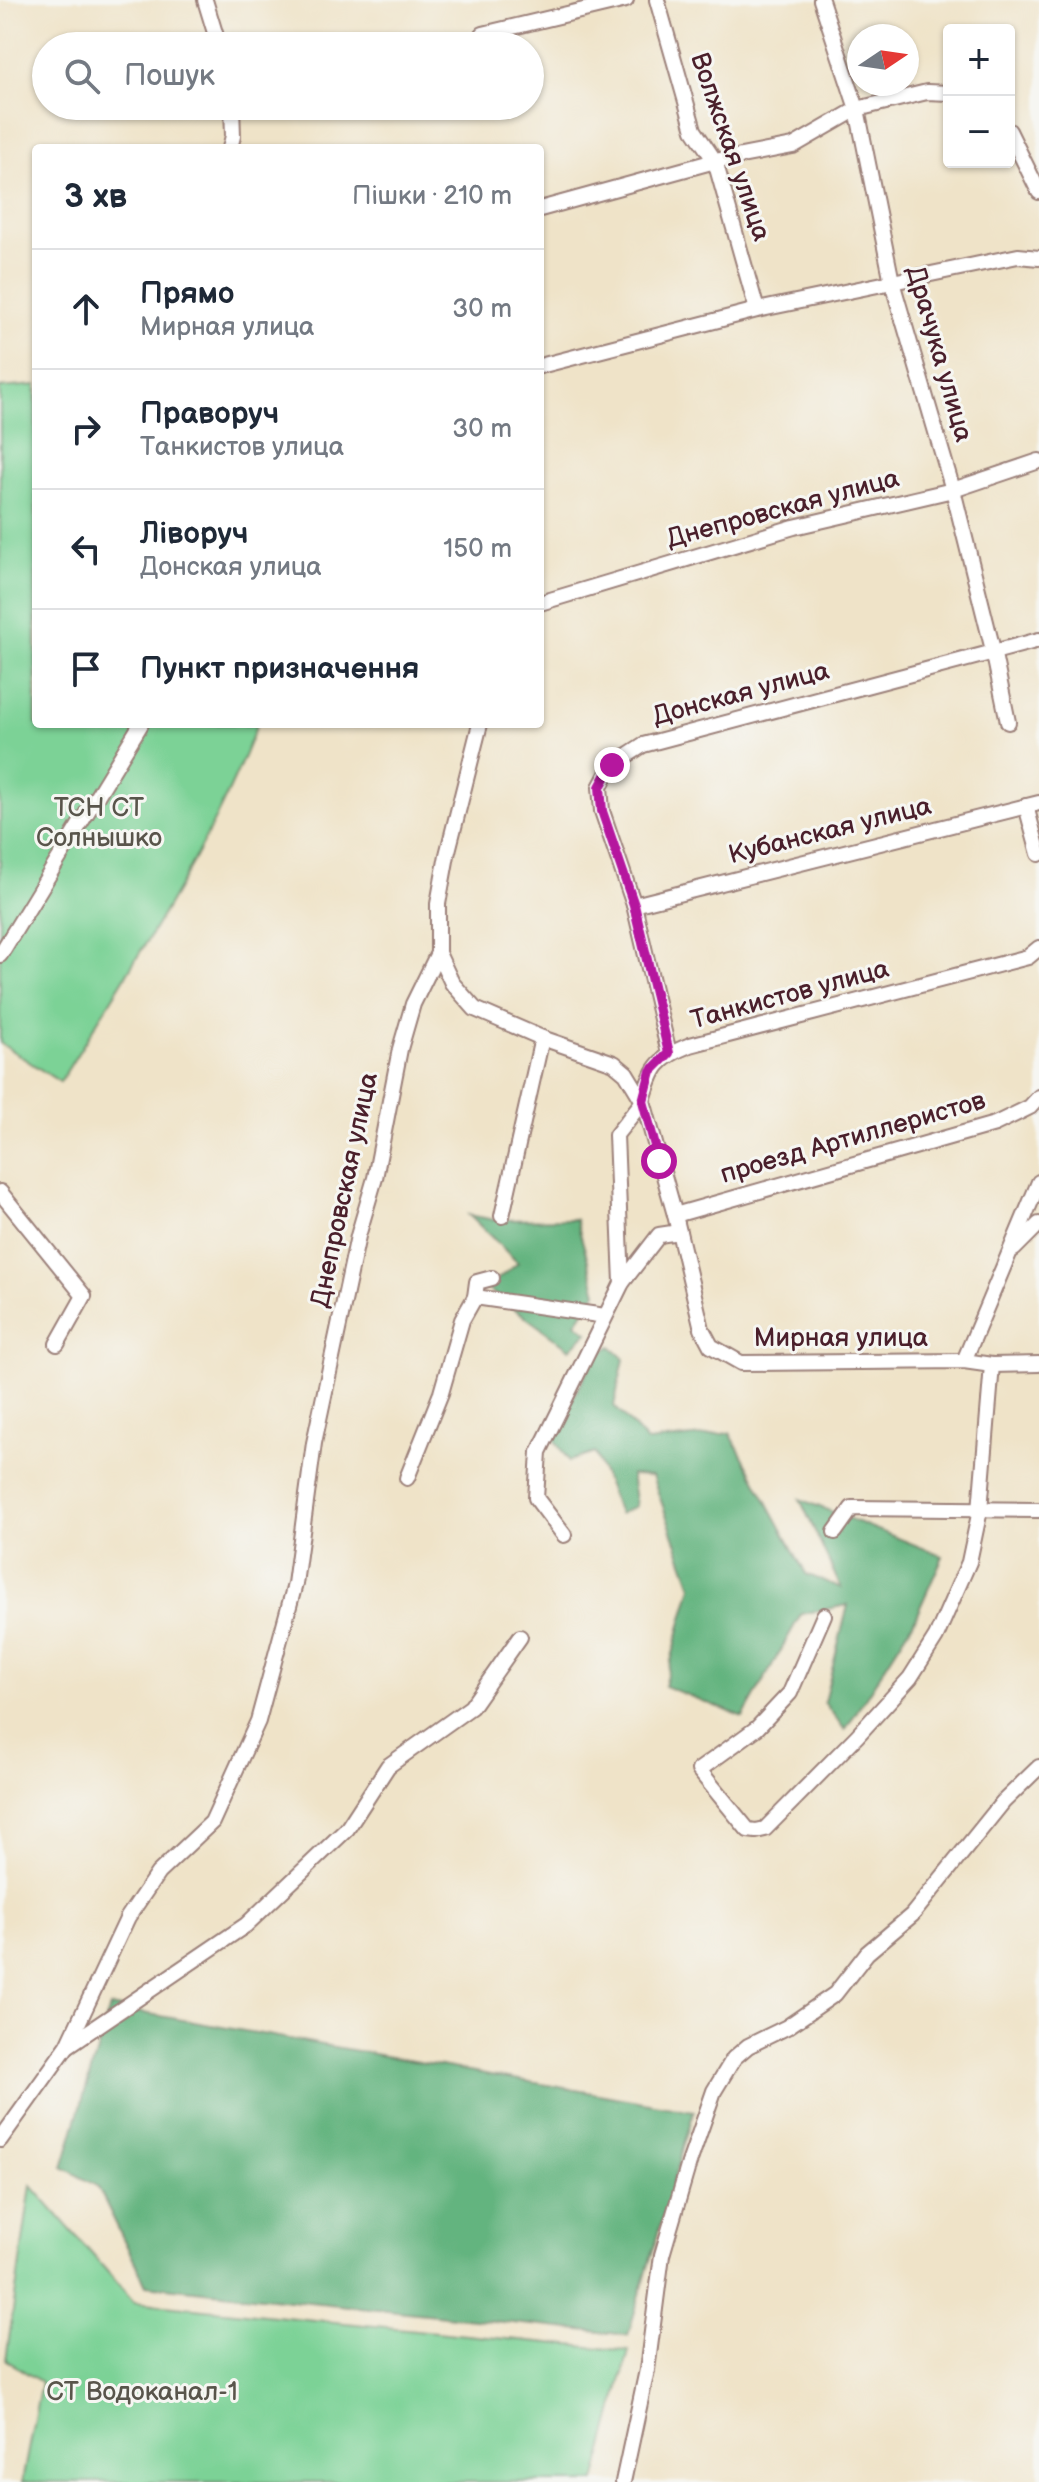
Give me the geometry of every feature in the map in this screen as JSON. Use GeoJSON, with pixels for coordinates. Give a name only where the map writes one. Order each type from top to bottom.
{"type":"FeatureCollection","features":[{"type":"Feature","properties":{"kind":"street"},"geometry":{"type":"LineString","coordinates":[[205,0],[215,32]]}},
{"type":"Feature","properties":{"kind":"street"},"geometry":{"type":"LineString","coordinates":[[491,32],[626,0]]}},
{"type":"Feature","properties":{"kind":"street","name":"Волжская улица"},"geometry":{"type":"LineString","coordinates":[[657,0],[694,130],[715,161],[757,310]]}},
{"type":"Feature","properties":{"kind":"street","name":"Драчука улица"},"geometry":{"type":"LineString","coordinates":[[821,0],[857,109],[892,282],[953,490],[1008,722]]}},
{"type":"Feature","properties":{"kind":"street"},"geometry":{"type":"LineString","coordinates":[[544,208],[715,161],[793,146],[857,109],[927,92],[943,93]]}},
{"type":"Feature","properties":{"kind":"street"},"geometry":{"type":"LineString","coordinates":[[231,144],[232,120]]}},
{"type":"Feature","properties":{"kind":"street"},"geometry":{"type":"LineString","coordinates":[[1015,143],[1039,192]]}},
{"type":"Feature","properties":{"kind":"street"},"geometry":{"type":"LineString","coordinates":[[544,365],[757,310],[1018,256],[1039,258]]}},
{"type":"Feature","properties":{"kind":"street","name":"Днепровская улица"},"geometry":{"type":"LineString","coordinates":[[544,602],[794,527],[953,490],[1039,461]]}},
{"type":"Feature","properties":{"kind":"street","name":"Донская улица"},"geometry":{"type":"LineString","coordinates":[[669,1053],[634,905],[602,811],[600,787],[612,765],[643,745],[1039,640]]}},
{"type":"Feature","properties":{"kind":"street"},"geometry":{"type":"LineString","coordinates":[[0,955],[139,728]]}},
{"type":"Feature","properties":{"kind":"street","name":"Днепровская улица"},"geometry":{"type":"LineString","coordinates":[[68,2045],[128,1917],[158,1873],[212,1822],[258,1721],[295,1584],[314,1443],[358,1236],[375,1178],[400,1049],[413,1004],[438,953],[440,892],[479,728]]}},
{"type":"Feature","properties":{"kind":"street"},"geometry":{"type":"LineString","coordinates":[[1033,805],[1039,854]]}},
{"type":"Feature","properties":{"kind":"street","name":"Кубанская улица"},"geometry":{"type":"LineString","coordinates":[[634,905],[1033,805]]}},
{"type":"Feature","properties":{"kind":"street","name":"Танкистов улица"},"geometry":{"type":"LineString","coordinates":[[622,1283],[616,1135],[643,1101],[651,1071],[669,1053],[1028,957],[1039,948]]}},
{"type":"Feature","properties":{"kind":"street","name":"Днепровская улица"},"geometry":{"type":"LineString","coordinates":[[438,953],[452,983],[475,1009],[542,1038]]}},
{"type":"Feature","properties":{"kind":"street"},"geometry":{"type":"LineString","coordinates":[[502,1216],[542,1038],[614,1063],[626,1073],[643,1101]]}},
{"type":"Feature","properties":{"kind":"street","name":"проезд Артиллеристов"},"geometry":{"type":"LineString","coordinates":[[675,1215],[995,1124],[1030,1107],[1039,1097]]}},
{"type":"Feature","properties":{"kind":"street","name":"Мирная улица"},"geometry":{"type":"LineString","coordinates":[[643,1101],[675,1215],[702,1329],[711,1346],[741,1363],[964,1361],[992,1365],[1039,1364]]}},
{"type":"Feature","properties":{"kind":"street"},"geometry":{"type":"LineString","coordinates":[[964,1361],[1039,1182]]}},
{"type":"Feature","properties":{"kind":"street"},"geometry":{"type":"LineString","coordinates":[[0,1192],[84,1296],[57,1344]]}},
{"type":"Feature","properties":{"kind":"street"},"geometry":{"type":"LineString","coordinates":[[1008,1255],[1039,1224]]}},
{"type":"Feature","properties":{"kind":"street"},"geometry":{"type":"LineString","coordinates":[[564,1535],[536,1498],[539,1452],[622,1283],[659,1235],[679,1232]]}},
{"type":"Feature","properties":{"kind":"street"},"geometry":{"type":"LineString","coordinates":[[407,1478],[441,1393],[462,1320],[475,1297],[477,1282],[492,1278]]}},
{"type":"Feature","properties":{"kind":"street"},"geometry":{"type":"LineString","coordinates":[[475,1297],[605,1316]]}},
{"type":"Feature","properties":{"kind":"street"},"geometry":{"type":"LineString","coordinates":[[824,1615],[790,1693],[757,1728],[699,1770],[748,1830],[765,1829],[857,1736],[910,1678],[936,1637],[969,1562],[980,1510],[992,1365]]}},
{"type":"Feature","properties":{"kind":"street"},"geometry":{"type":"LineString","coordinates":[[835,1532],[852,1508],[1039,1510]]}},
{"type":"Feature","properties":{"kind":"street"},"geometry":{"type":"LineString","coordinates":[[0,2140],[68,2045],[246,1925],[347,1829],[388,1766],[471,1707],[520,1637]]}},
{"type":"Feature","properties":{"kind":"street"},"geometry":{"type":"LineString","coordinates":[[623,2482],[647,2370],[662,2255],[714,2091],[734,2058],[748,2046],[787,2027],[835,1994],[867,1953],[912,1915],[1003,1802],[1039,1767]]}},
{"type":"Feature","properties":{"kind":"green space","name":"ТСН СТ Солнышко"},"geometry":{"type":"Polygon","coordinates":[[[32,385],[32,728],[255,728],[238,771],[192,862],[60,1082],[0,1043],[0,388],[32,385]]]}},
{"type":"Feature","properties":{"kind":"green space"},"geometry":{"type":"Polygon","coordinates":[[[469,1215],[495,1220],[576,1219],[597,1292],[576,1323],[588,1332],[570,1349],[486,1288],[518,1263],[469,1215]]]}},
{"type":"Feature","properties":{"kind":"green space"},"geometry":{"type":"Polygon","coordinates":[[[611,1346],[624,1359],[614,1406],[647,1442],[730,1433],[806,1574],[841,1588],[800,1499],[943,1556],[914,1621],[845,1730],[824,1702],[848,1605],[801,1614],[743,1717],[664,1686],[692,1586],[652,1476],[631,1475],[636,1506],[619,1514],[595,1453],[569,1461],[552,1436],[596,1356],[611,1346]]]}},
{"type":"Feature","properties":{"kind":"green space"},"geometry":{"type":"Polygon","coordinates":[[[110,2007],[694,2111],[628,2335],[146,2285],[98,2187],[63,2167],[110,2007]]]}},
{"type":"Feature","properties":{"kind":"green space","name":"СТ Водоканал-1"},"geometry":{"type":"Polygon","coordinates":[[[31,2185],[134,2302],[629,2351],[595,2482],[22,2482],[41,2382],[6,2360],[31,2185]]]}},
{"type":"Feature","properties":{"kind":"route"},"geometry":{"type":"LineString","coordinates":[[612,765],[600,787],[602,811],[634,905],[669,1053],[651,1071],[643,1101],[659,1161]]}}]}
